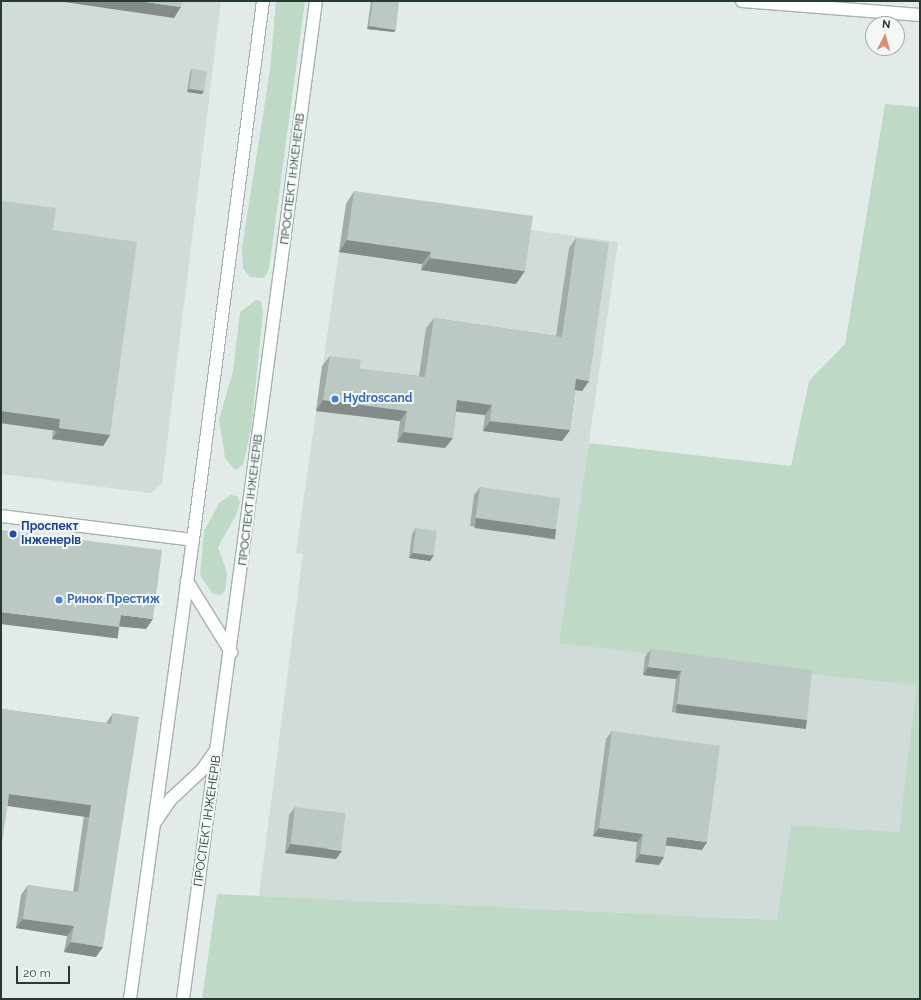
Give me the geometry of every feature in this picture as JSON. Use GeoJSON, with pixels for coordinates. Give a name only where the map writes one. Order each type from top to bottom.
{"type":"FeatureCollection","features":[{"type":"Feature","properties":{"kind":"street"},"geometry":{"type":"LineString","coordinates":[[130,999],[193,540],[264,1]]}},
{"type":"Feature","properties":{"kind":"street","name":"ПРОСПЕКТ ІНЖЕНЕРІВ"},"geometry":{"type":"LineString","coordinates":[[183,999],[231,652],[316,1]]}},
{"type":"Feature","properties":{"kind":"street"},"geometry":{"type":"LineString","coordinates":[[742,1],[920,15]]}},
{"type":"Feature","properties":{"kind":"street"},"geometry":{"type":"LineString","coordinates":[[1,516],[193,540]]}},
{"type":"Feature","properties":{"kind":"street"},"geometry":{"type":"LineString","coordinates":[[187,581],[231,652]]}},
{"type":"Feature","properties":{"kind":"street"},"geometry":{"type":"LineString","coordinates":[[154,824],[171,799],[202,770],[218,746]]}},
{"type":"Feature","properties":{"kind":"shaded area"},"geometry":{"type":"Polygon","coordinates":[[[1,1],[221,1],[162,484],[151,493],[1,474],[1,1]]]}},
{"type":"Feature","properties":{"kind":"shaded area"},"geometry":{"type":"Polygon","coordinates":[[[346,204],[618,242],[568,586],[644,653],[918,685],[899,832],[791,825],[777,920],[259,896],[303,554],[296,553],[346,204]]]}},
{"type":"Feature","properties":{"kind":"green space"},"geometry":{"type":"Polygon","coordinates":[[[276,1],[305,1],[269,269],[264,278],[250,277],[243,268],[242,248],[270,70],[276,1]]]}},
{"type":"Feature","properties":{"kind":"green space"},"geometry":{"type":"Polygon","coordinates":[[[885,104],[920,107],[920,999],[202,999],[217,894],[777,920],[791,825],[899,832],[917,685],[645,657],[644,653],[559,643],[589,443],[791,466],[809,381],[845,344],[885,104]]]}},
{"type":"Feature","properties":{"kind":"green space"},"geometry":{"type":"Polygon","coordinates":[[[256,300],[261,301],[263,313],[251,430],[243,465],[235,470],[225,458],[219,420],[233,371],[240,312],[256,300]]]}},
{"type":"Feature","properties":{"kind":"green space"},"geometry":{"type":"Polygon","coordinates":[[[231,495],[237,496],[240,502],[237,513],[218,547],[227,573],[225,591],[221,595],[213,594],[200,575],[204,531],[220,502],[231,495]]]}},
{"type":"Feature","properties":{"kind":"building"},"geometry":{"type":"Polygon","coordinates":[[[138,1],[182,1],[181,7],[138,1]]]}},
{"type":"Feature","properties":{"kind":"building"},"geometry":{"type":"Polygon","coordinates":[[[373,1],[399,1],[396,30],[369,26],[373,1]]]}},
{"type":"Feature","properties":{"kind":"building"},"geometry":{"type":"Polygon","coordinates":[[[192,69],[207,71],[204,91],[189,89],[192,69]]]}},
{"type":"Feature","properties":{"kind":"building"},"geometry":{"type":"Polygon","coordinates":[[[354,191],[533,216],[525,271],[430,258],[431,252],[347,240],[354,191]]]}},
{"type":"Feature","properties":{"kind":"building"},"geometry":{"type":"Polygon","coordinates":[[[1,201],[56,208],[53,230],[137,242],[110,435],[59,428],[60,419],[1,411],[1,201]]]}},
{"type":"Feature","properties":{"kind":"building"},"geometry":{"type":"Polygon","coordinates":[[[576,238],[609,243],[589,381],[576,379],[570,430],[490,421],[492,405],[457,400],[453,438],[404,432],[407,411],[323,400],[330,356],[361,360],[359,369],[425,377],[434,318],[562,337],[576,238]]]}},
{"type":"Feature","properties":{"kind":"building"},"geometry":{"type":"Polygon","coordinates":[[[480,487],[560,498],[556,529],[476,518],[480,487]]]}},
{"type":"Feature","properties":{"kind":"building"},"geometry":{"type":"Polygon","coordinates":[[[416,528],[437,531],[433,556],[413,553],[416,528]]]}},
{"type":"Feature","properties":{"kind":"building","name":"Ринок Престиж"},"geometry":{"type":"Polygon","coordinates":[[[1,530],[162,550],[153,619],[121,615],[119,627],[1,612],[1,530]]]}},
{"type":"Feature","properties":{"kind":"building"},"geometry":{"type":"Polygon","coordinates":[[[651,649],[812,670],[807,720],[677,704],[681,671],[648,667],[651,649]]]}},
{"type":"Feature","properties":{"kind":"building"},"geometry":{"type":"Polygon","coordinates":[[[1,709],[111,724],[113,713],[139,717],[103,947],[71,942],[74,926],[23,919],[28,885],[78,892],[91,805],[9,794],[1,844],[1,709]]]}},
{"type":"Feature","properties":{"kind":"building"},"geometry":{"type":"Polygon","coordinates":[[[612,731],[720,746],[707,842],[667,837],[664,857],[640,854],[643,834],[599,828],[612,731]]]}},
{"type":"Feature","properties":{"kind":"building"},"geometry":{"type":"Polygon","coordinates":[[[295,807],[346,813],[341,850],[290,844],[295,807]]]}},
{"type":"Feature","properties":{"kind":"place","name":"Hydroscand"},"geometry":{"type":"Point","coordinates":[335,399]}},
{"type":"Feature","properties":{"kind":"place","name":"Проспект Інженерів"},"geometry":{"type":"Point","coordinates":[13,534]}},
{"type":"Feature","properties":{"kind":"place","name":"Ринок Престиж"},"geometry":{"type":"Point","coordinates":[59,600]}}]}
